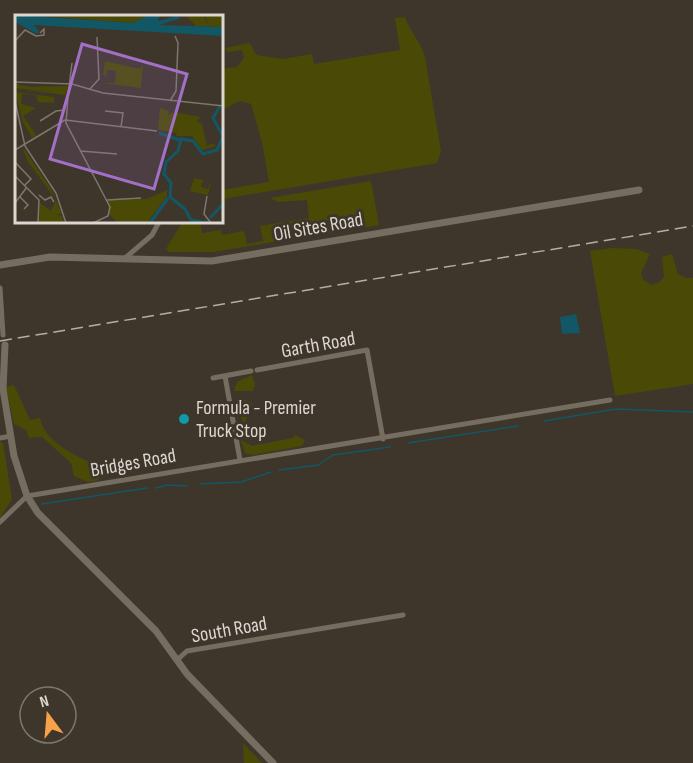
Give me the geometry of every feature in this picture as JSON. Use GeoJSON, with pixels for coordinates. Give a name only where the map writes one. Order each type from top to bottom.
{"type":"FeatureCollection","features":[{"type":"Feature","properties":{"kind":"street","name":"Oil Sites Road"},"geometry":{"type":"LineString","coordinates":[[0,264],[50,257],[212,261],[639,190]]}},
{"type":"Feature","properties":{"kind":"street"},"geometry":{"type":"LineString","coordinates":[[124,259],[152,235],[158,224]]}},
{"type":"Feature","properties":{"kind":"street"},"geometry":{"type":"LineString","coordinates":[[0,288],[3,335]]}},
{"type":"Feature","properties":{"kind":"street"},"geometry":{"type":"LineString","coordinates":[[0,522],[27,496],[19,476],[3,389],[5,345]]}},
{"type":"Feature","properties":{"kind":"street","name":"Garth Road"},"geometry":{"type":"LineString","coordinates":[[213,378],[367,350],[383,439]]}},
{"type":"Feature","properties":{"kind":"street"},"geometry":{"type":"LineString","coordinates":[[225,376],[240,460]]}},
{"type":"Feature","properties":{"kind":"street","name":"Bridges Road"},"geometry":{"type":"LineString","coordinates":[[27,496],[610,400]]}},
{"type":"Feature","properties":{"kind":"street"},"geometry":{"type":"LineString","coordinates":[[0,438],[11,436]]}},
{"type":"Feature","properties":{"kind":"street","name":"South Road"},"geometry":{"type":"LineString","coordinates":[[27,496],[51,528],[156,632],[177,660],[187,651],[403,615]]}},
{"type":"Feature","properties":{"kind":"street"},"geometry":{"type":"LineString","coordinates":[[177,660],[273,763]]}},
{"type":"Feature","properties":{"kind":"shaded area"},"geometry":{"type":"Polygon","coordinates":[[[405,17],[425,57],[441,152],[437,163],[224,199],[224,190],[269,182],[262,142],[251,104],[240,101],[224,109],[224,69],[237,67],[244,58],[242,50],[227,52],[225,48],[250,43],[256,55],[283,59],[312,54],[314,64],[400,50],[395,18],[405,17]]]}},
{"type":"Feature","properties":{"kind":"shaded area"},"geometry":{"type":"Polygon","coordinates":[[[371,181],[379,225],[213,252],[169,252],[166,249],[181,224],[200,224],[202,233],[221,230],[222,235],[244,231],[247,244],[263,241],[260,226],[309,218],[307,200],[278,202],[270,198],[371,181]]]}},
{"type":"Feature","properties":{"kind":"shaded area"},"geometry":{"type":"Polygon","coordinates":[[[612,248],[636,249],[650,254],[641,273],[643,280],[652,285],[660,282],[664,277],[662,257],[672,254],[678,274],[686,278],[693,278],[693,384],[615,396],[590,251],[612,248]]]}},
{"type":"Feature","properties":{"kind":"shaded area"},"geometry":{"type":"Polygon","coordinates":[[[252,375],[255,384],[253,391],[234,391],[237,382],[252,375]]]}},
{"type":"Feature","properties":{"kind":"shaded area"},"geometry":{"type":"Polygon","coordinates":[[[14,385],[30,420],[40,418],[48,435],[55,442],[72,454],[99,467],[101,475],[97,481],[88,482],[74,476],[71,463],[42,437],[29,438],[26,430],[14,424],[6,387],[14,385]]]}},
{"type":"Feature","properties":{"kind":"shaded area"},"geometry":{"type":"Polygon","coordinates":[[[246,400],[253,404],[244,424],[238,411],[239,401],[246,400]]]}},
{"type":"Feature","properties":{"kind":"shaded area"},"geometry":{"type":"Polygon","coordinates":[[[295,435],[305,440],[302,446],[252,455],[245,453],[241,440],[252,446],[293,438],[295,435]]]}},
{"type":"Feature","properties":{"kind":"shaded area"},"geometry":{"type":"Polygon","coordinates":[[[0,442],[3,443],[12,499],[0,518],[0,442]]]}},
{"type":"Feature","properties":{"kind":"shaded area"},"geometry":{"type":"Polygon","coordinates":[[[243,743],[262,763],[244,763],[243,743]]]}},
{"type":"Feature","properties":{"kind":"water"},"geometry":{"type":"Polygon","coordinates":[[[576,314],[580,333],[562,334],[560,317],[576,314]]]}},
{"type":"Feature","properties":{"kind":"waterway"},"geometry":{"type":"LineString","coordinates":[[544,421],[616,409],[693,412]]}},
{"type":"Feature","properties":{"kind":"waterway"},"geometry":{"type":"LineString","coordinates":[[408,443],[518,426]]}},
{"type":"Feature","properties":{"kind":"waterway"},"geometry":{"type":"LineString","coordinates":[[279,470],[318,465],[333,455],[390,447]]}},
{"type":"Feature","properties":{"kind":"waterway"},"geometry":{"type":"LineString","coordinates":[[200,484],[241,482],[271,472]]}},
{"type":"Feature","properties":{"kind":"waterway"},"geometry":{"type":"LineString","coordinates":[[155,488],[168,485],[187,486]]}},
{"type":"Feature","properties":{"kind":"waterway"},"geometry":{"type":"LineString","coordinates":[[42,504],[147,488]]}},
{"type":"Feature","properties":{"kind":"railway"},"geometry":{"type":"LineString","coordinates":[[0,341],[693,226]]}},
{"type":"Feature","properties":{"kind":"place","name":"Formula - Premier Truck Stop"},"geometry":{"type":"Point","coordinates":[184,419]}}]}
